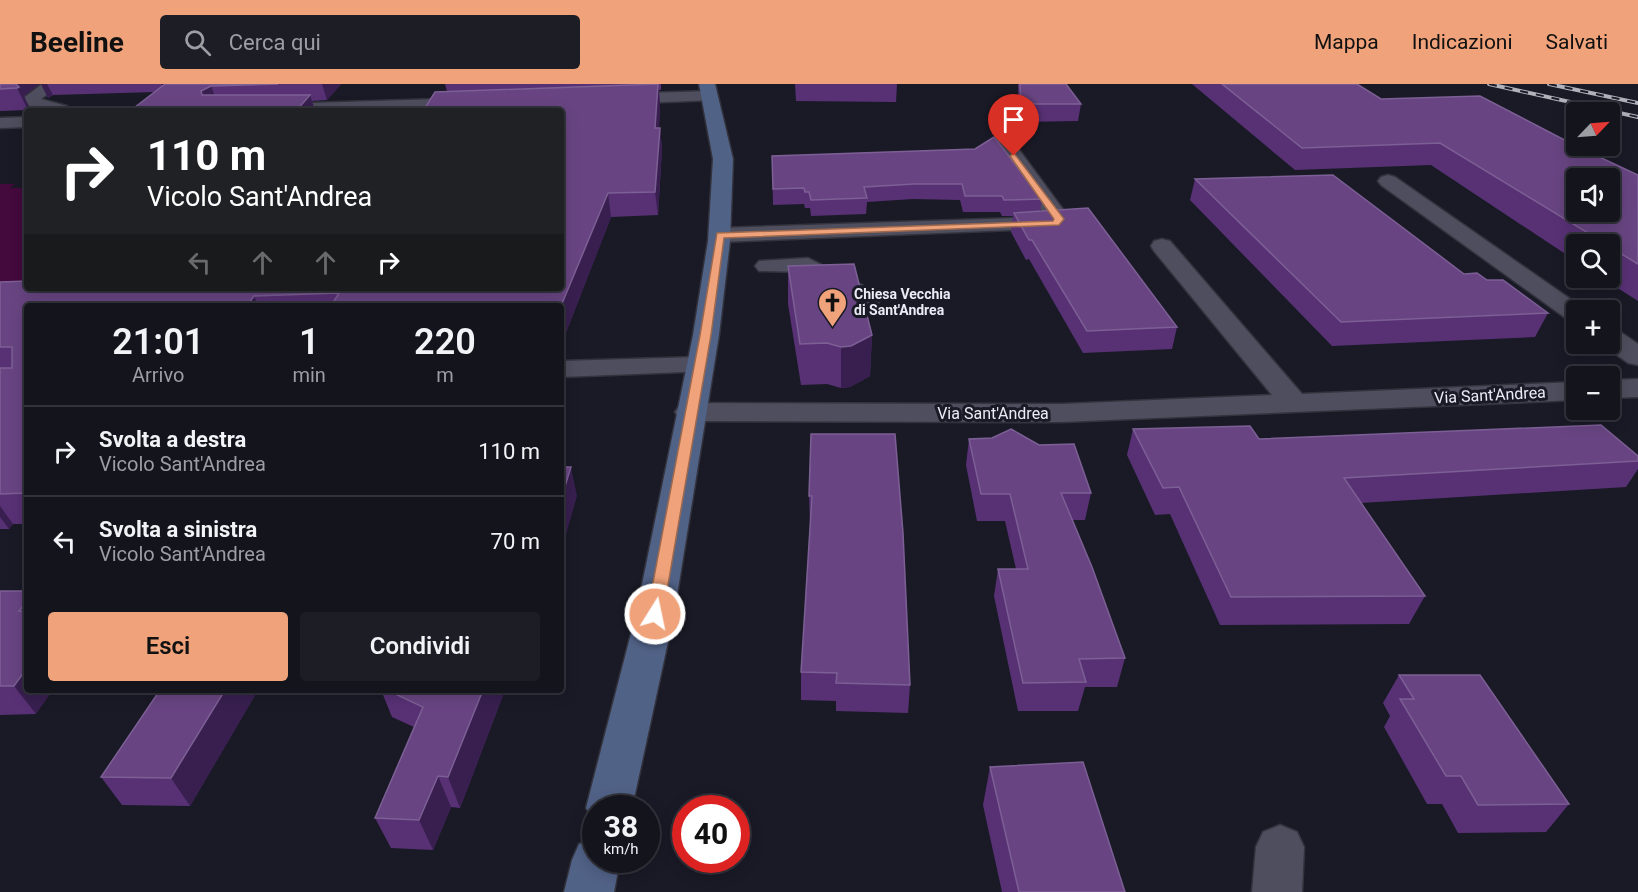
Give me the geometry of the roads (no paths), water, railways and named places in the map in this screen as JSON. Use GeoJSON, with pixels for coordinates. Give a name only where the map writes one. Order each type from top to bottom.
{"type":"FeatureCollection","features":[{"type":"Feature","properties":{"kind":"street"},"geometry":{"type":"LineString","coordinates":[[44,108],[34,105],[33,97],[53,84]]}},
{"type":"Feature","properties":{"kind":"street"},"geometry":{"type":"LineString","coordinates":[[593,100],[708,90],[723,159],[720,235],[699,365],[655,614],[612,795]]}},
{"type":"Feature","properties":{"kind":"street"},"geometry":{"type":"LineString","coordinates":[[383,108],[489,103]]}},
{"type":"Feature","properties":{"kind":"street"},"geometry":{"type":"LineString","coordinates":[[0,123],[24,122]]}},
{"type":"Feature","properties":{"kind":"street"},"geometry":{"type":"LineString","coordinates":[[720,235],[1056,223],[1059,219],[1002,140]]}},
{"type":"Feature","properties":{"kind":"street"},"geometry":{"type":"LineString","coordinates":[[1388,181],[1566,307]]}},
{"type":"Feature","properties":{"kind":"street"},"geometry":{"type":"LineString","coordinates":[[803,239],[808,265]]}},
{"type":"Feature","properties":{"kind":"street"},"geometry":{"type":"LineString","coordinates":[[1162,246],[1296,405]]}},
{"type":"Feature","properties":{"kind":"street"},"geometry":{"type":"LineString","coordinates":[[767,266],[808,265],[869,298]]}},
{"type":"Feature","properties":{"kind":"street"},"geometry":{"type":"LineString","coordinates":[[1620,344],[1638,357]]}},
{"type":"Feature","properties":{"kind":"street"},"geometry":{"type":"LineString","coordinates":[[564,369],[699,365]]}},
{"type":"Feature","properties":{"kind":"street"},"geometry":{"type":"LineString","coordinates":[[1620,389],[1638,388]]}},
{"type":"Feature","properties":{"kind":"street","name":"Via Sant'Andrea"},"geometry":{"type":"LineString","coordinates":[[690,412],[999,414],[1296,405],[1566,392]]}},
{"type":"Feature","properties":{"kind":"street"},"geometry":{"type":"LineString","coordinates":[[589,892],[593,873]]}},
{"type":"Feature","properties":{"kind":"railway"},"geometry":{"type":"LineString","coordinates":[[1489,84],[1638,117]]}},
{"type":"Feature","properties":{"kind":"railway"},"geometry":{"type":"LineString","coordinates":[[1549,84],[1638,103]]}},
{"type":"Feature","properties":{"kind":"place","name":"Chiesa Vecchia di Sant'Andrea"},"geometry":{"type":"Point","coordinates":[833,328]}}]}
